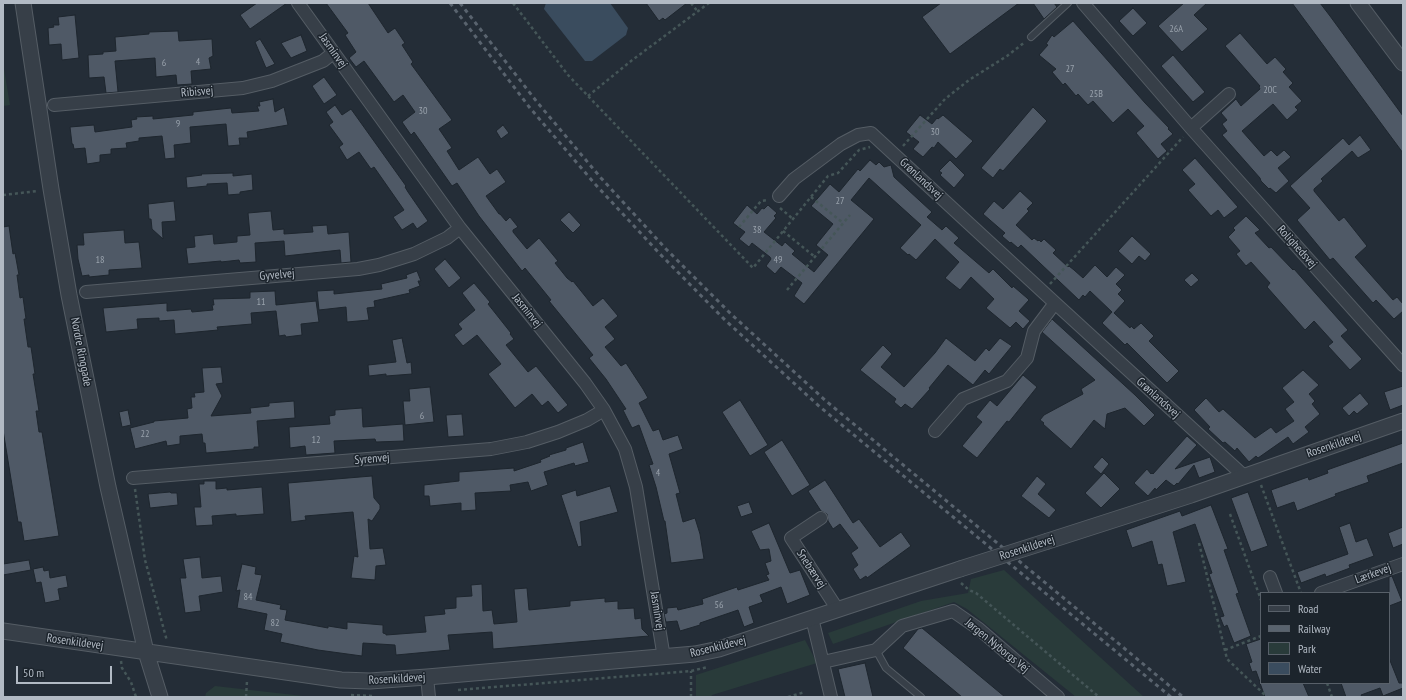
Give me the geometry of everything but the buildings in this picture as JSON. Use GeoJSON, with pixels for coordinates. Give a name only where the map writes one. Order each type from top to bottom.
{"type":"FeatureCollection","features":[{"type":"Feature","properties":{"kind":"street","name":"Nordre Ringgade"},"geometry":{"type":"LineString","coordinates":[[23,3],[51,189],[69,295],[107,479],[146,652],[160,697]]}},
{"type":"Feature","properties":{"kind":"street","name":"Jasminvej"},"geometry":{"type":"LineString","coordinates":[[298,3],[460,228],[585,383],[604,410],[625,449],[636,487],[664,658]]}},
{"type":"Feature","properties":{"kind":"street","name":"Rolighedsvej"},"geometry":{"type":"LineString","coordinates":[[1083,3],[1191,128],[1403,365]]}},
{"type":"Feature","properties":{"kind":"street"},"geometry":{"type":"LineString","coordinates":[[1358,3],[1403,63]]}},
{"type":"Feature","properties":{"kind":"street","name":"Ribisvej"},"geometry":{"type":"LineString","coordinates":[[54,105],[243,88],[272,81],[323,61],[334,53]]}},
{"type":"Feature","properties":{"kind":"street"},"geometry":{"type":"LineString","coordinates":[[1191,128],[1229,94]]}},
{"type":"Feature","properties":{"kind":"street","name":"Grønlandsvej"},"geometry":{"type":"LineString","coordinates":[[776,201],[794,179],[840,144],[858,135],[872,133],[1055,303],[1250,474]]}},
{"type":"Feature","properties":{"kind":"street","name":"Gyvelvej"},"geometry":{"type":"LineString","coordinates":[[86,292],[379,265],[414,254],[446,238],[460,228]]}},
{"type":"Feature","properties":{"kind":"street"},"geometry":{"type":"LineString","coordinates":[[935,431],[963,399],[1007,381],[1027,358],[1034,331],[1055,303]]}},
{"type":"Feature","properties":{"kind":"street","name":"Syrenvej"},"geometry":{"type":"LineString","coordinates":[[133,478],[491,449],[527,442],[558,432],[588,420],[604,410]]}},
{"type":"Feature","properties":{"kind":"street","name":"Rosenkildevej"},"geometry":{"type":"LineString","coordinates":[[3,631],[341,680],[370,681],[664,658],[695,654],[719,649],[812,618],[959,574],[1048,541],[1191,495],[1403,421]]}},
{"type":"Feature","properties":{"kind":"street","name":"Snebærvej"},"geometry":{"type":"LineString","coordinates":[[821,518],[791,538],[838,610]]}},
{"type":"Feature","properties":{"kind":"street","name":"Lærkevej"},"geometry":{"type":"LineString","coordinates":[[1324,592],[1403,564]]}},
{"type":"Feature","properties":{"kind":"street"},"geometry":{"type":"LineString","coordinates":[[1270,577],[1276,592]]}},
{"type":"Feature","properties":{"kind":"street","name":"Jørgen Nyborgs Vej"},"geometry":{"type":"LineString","coordinates":[[823,662],[876,650],[902,626],[953,611],[979,629],[1058,697]]}},
{"type":"Feature","properties":{"kind":"street"},"geometry":{"type":"LineString","coordinates":[[812,618],[831,697]]}},
{"type":"Feature","properties":{"kind":"street"},"geometry":{"type":"LineString","coordinates":[[427,677],[428,697]]}},
{"type":"Feature","properties":{"kind":"lane"},"geometry":{"type":"LineString","coordinates":[[1031,37],[1068,3]]}},
{"type":"Feature","properties":{"kind":"lane"},"geometry":{"type":"LineString","coordinates":[[876,650],[886,668],[921,697]]}},
{"type":"Feature","properties":{"kind":"path"},"geometry":{"type":"LineString","coordinates":[[513,3],[568,75],[754,268],[828,176],[838,173],[859,150],[872,146]]}},
{"type":"Feature","properties":{"kind":"path"},"geometry":{"type":"LineString","coordinates":[[692,3],[698,12]]}},
{"type":"Feature","properties":{"kind":"path"},"geometry":{"type":"LineString","coordinates":[[588,96],[631,61],[709,3]]}},
{"type":"Feature","properties":{"kind":"path"},"geometry":{"type":"LineString","coordinates":[[896,155],[945,99],[969,80],[1007,56],[1031,37]]}},
{"type":"Feature","properties":{"kind":"path"},"geometry":{"type":"LineString","coordinates":[[1043,292],[1191,128]]}},
{"type":"Feature","properties":{"kind":"path"},"geometry":{"type":"LineString","coordinates":[[3,195],[51,189]]}},
{"type":"Feature","properties":{"kind":"path"},"geometry":{"type":"LineString","coordinates":[[811,197],[843,223]]}},
{"type":"Feature","properties":{"kind":"path"},"geometry":{"type":"LineString","coordinates":[[738,227],[761,201],[776,201],[793,219]]}},
{"type":"Feature","properties":{"kind":"path"},"geometry":{"type":"LineString","coordinates":[[788,290],[850,215]]}},
{"type":"Feature","properties":{"kind":"path"},"geometry":{"type":"LineString","coordinates":[[783,231],[815,257]]}},
{"type":"Feature","properties":{"kind":"path"},"geometry":{"type":"LineString","coordinates":[[1250,474],[1301,592]]}},
{"type":"Feature","properties":{"kind":"path"},"geometry":{"type":"LineString","coordinates":[[133,478],[145,560],[166,640],[173,656]]}},
{"type":"Feature","properties":{"kind":"path"},"geometry":{"type":"LineString","coordinates":[[1230,514],[1260,597]]}},
{"type":"Feature","properties":{"kind":"path"},"geometry":{"type":"LineString","coordinates":[[1199,543],[1227,659],[1267,697]]}},
{"type":"Feature","properties":{"kind":"path"},"geometry":{"type":"LineString","coordinates":[[959,574],[969,590],[976,593],[1099,697]]}},
{"type":"Feature","properties":{"kind":"path"},"geometry":{"type":"LineString","coordinates":[[1225,650],[1260,636]]}},
{"type":"Feature","properties":{"kind":"path"},"geometry":{"type":"LineString","coordinates":[[120,648],[122,668],[131,682],[136,697]]}},
{"type":"Feature","properties":{"kind":"path"},"geometry":{"type":"LineString","coordinates":[[691,671],[691,697]]}},
{"type":"Feature","properties":{"kind":"path"},"geometry":{"type":"LineString","coordinates":[[246,697],[247,681]]}},
{"type":"Feature","properties":{"kind":"path"},"geometry":{"type":"LineString","coordinates":[[1327,684],[1332,697]]}},
{"type":"Feature","properties":{"kind":"path"},"geometry":{"type":"LineString","coordinates":[[788,697],[805,692]]}},
{"type":"Feature","properties":{"kind":"green space"},"geometry":{"type":"Polygon","coordinates":[[[3,63],[10,105],[3,106],[3,63]]]}},
{"type":"Feature","properties":{"kind":"green space"},"geometry":{"type":"Polygon","coordinates":[[[1004,570],[1144,697],[1076,697],[967,609],[954,602],[833,644],[828,633],[921,601],[968,593],[971,579],[1004,570]]]}},
{"type":"Feature","properties":{"kind":"green space"},"geometry":{"type":"Polygon","coordinates":[[[805,640],[817,663],[712,695],[711,697],[696,697],[696,675],[805,640]]]}},
{"type":"Feature","properties":{"kind":"green space"},"geometry":{"type":"Polygon","coordinates":[[[215,686],[312,697],[205,697],[206,693],[215,686]]]}},
{"type":"Feature","properties":{"kind":"water"},"geometry":{"type":"Polygon","coordinates":[[[546,3],[610,3],[628,28],[626,35],[592,61],[585,61],[544,9],[546,3]]]}},
{"type":"Feature","properties":{"kind":"railway"},"geometry":{"type":"LineString","coordinates":[[450,3],[530,108],[595,184],[660,254],[725,320],[820,407],[1171,697]]}},
{"type":"Feature","properties":{"kind":"railway"},"geometry":{"type":"LineString","coordinates":[[460,3],[537,102],[601,178],[666,249],[731,314],[826,401],[1183,697]]}}]}
